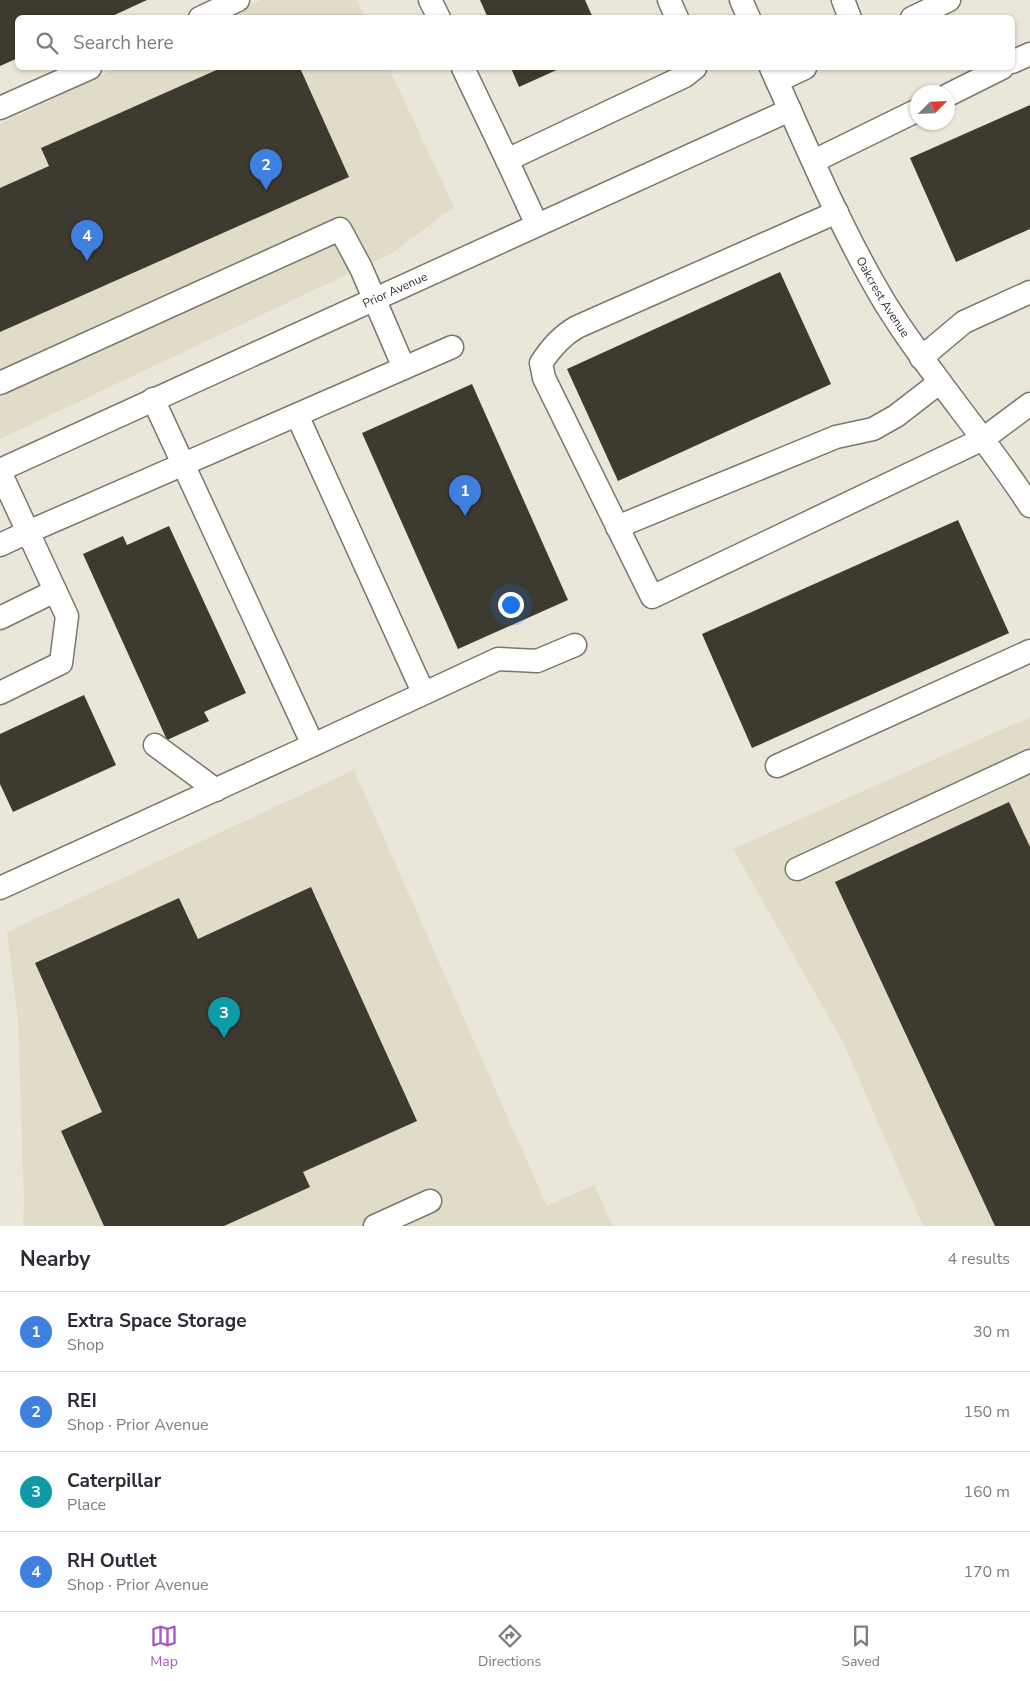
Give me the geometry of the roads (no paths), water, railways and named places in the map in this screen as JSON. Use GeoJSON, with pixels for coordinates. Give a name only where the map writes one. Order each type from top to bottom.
{"type":"FeatureCollection","features":[{"type":"Feature","properties":{"kind":"street"},"geometry":{"type":"LineString","coordinates":[[206,15],[238,0]]}},
{"type":"Feature","properties":{"kind":"street"},"geometry":{"type":"LineString","coordinates":[[430,0],[438,15]]}},
{"type":"Feature","properties":{"kind":"street"},"geometry":{"type":"LineString","coordinates":[[668,0],[676,15]]}},
{"type":"Feature","properties":{"kind":"street"},"geometry":{"type":"LineString","coordinates":[[741,0],[748,15]]}},
{"type":"Feature","properties":{"kind":"street"},"geometry":{"type":"LineString","coordinates":[[843,0],[849,15]]}},
{"type":"Feature","properties":{"kind":"street"},"geometry":{"type":"LineString","coordinates":[[918,15],[949,0]]}},
{"type":"Feature","properties":{"kind":"street"},"geometry":{"type":"LineString","coordinates":[[1015,61],[1030,54]]}},
{"type":"Feature","properties":{"kind":"street"},"geometry":{"type":"LineString","coordinates":[[0,108],[86,70]]}},
{"type":"Feature","properties":{"kind":"street"},"geometry":{"type":"LineString","coordinates":[[464,70],[537,225]]}},
{"type":"Feature","properties":{"kind":"street"},"geometry":{"type":"LineString","coordinates":[[507,160],[685,76],[692,70]]}},
{"type":"Feature","properties":{"kind":"street"},"geometry":{"type":"LineString","coordinates":[[774,74],[795,70]]}},
{"type":"Feature","properties":{"kind":"street"},"geometry":{"type":"LineString","coordinates":[[955,92],[998,70]]}},
{"type":"Feature","properties":{"kind":"street","name":"Oakcrest Avenue"},"geometry":{"type":"LineString","coordinates":[[774,74],[837,212],[885,303],[921,358],[983,439],[1030,506]]}},
{"type":"Feature","properties":{"kind":"street","name":"Prior Avenue"},"geometry":{"type":"LineString","coordinates":[[0,471],[153,399],[790,110]]}},
{"type":"Feature","properties":{"kind":"street"},"geometry":{"type":"LineString","coordinates":[[814,161],[910,114]]}},
{"type":"Feature","properties":{"kind":"street"},"geometry":{"type":"LineString","coordinates":[[837,212],[577,327],[566,334],[550,349],[541,363],[544,378],[652,597],[983,439],[1030,404]]}},
{"type":"Feature","properties":{"kind":"street"},"geometry":{"type":"LineString","coordinates":[[0,383],[340,228],[361,268],[404,368]]}},
{"type":"Feature","properties":{"kind":"street"},"geometry":{"type":"LineString","coordinates":[[921,358],[964,322],[1030,292]]}},
{"type":"Feature","properties":{"kind":"street"},"geometry":{"type":"LineString","coordinates":[[0,545],[452,347]]}},
{"type":"Feature","properties":{"kind":"street"},"geometry":{"type":"LineString","coordinates":[[617,527],[836,437],[873,429],[896,416],[940,382]]}},
{"type":"Feature","properties":{"kind":"street"},"geometry":{"type":"LineString","coordinates":[[153,399],[313,745]]}},
{"type":"Feature","properties":{"kind":"street"},"geometry":{"type":"LineString","coordinates":[[297,415],[423,692]]}},
{"type":"Feature","properties":{"kind":"street"},"geometry":{"type":"LineString","coordinates":[[0,471],[67,616],[61,663],[0,693]]}},
{"type":"Feature","properties":{"kind":"street"},"geometry":{"type":"LineString","coordinates":[[0,618],[55,591]]}},
{"type":"Feature","properties":{"kind":"street"},"geometry":{"type":"LineString","coordinates":[[0,888],[498,659],[537,661],[575,645]]}},
{"type":"Feature","properties":{"kind":"street"},"geometry":{"type":"LineString","coordinates":[[778,766],[1030,651]]}},
{"type":"Feature","properties":{"kind":"street"},"geometry":{"type":"LineString","coordinates":[[155,745],[216,790]]}},
{"type":"Feature","properties":{"kind":"street"},"geometry":{"type":"LineString","coordinates":[[797,869],[1030,761]]}},
{"type":"Feature","properties":{"kind":"street"},"geometry":{"type":"LineString","coordinates":[[375,1226],[430,1201]]}},
{"type":"Feature","properties":{"kind":"place","name":"REI"},"geometry":{"type":"Point","coordinates":[266,190]}},
{"type":"Feature","properties":{"kind":"place","name":"RH Outlet"},"geometry":{"type":"Point","coordinates":[87,261]}},
{"type":"Feature","properties":{"kind":"place","name":"Extra Space Storage"},"geometry":{"type":"Point","coordinates":[465,516]}},
{"type":"Feature","properties":{"kind":"place","name":"Caterpillar"},"geometry":{"type":"Point","coordinates":[224,1038]}}]}
